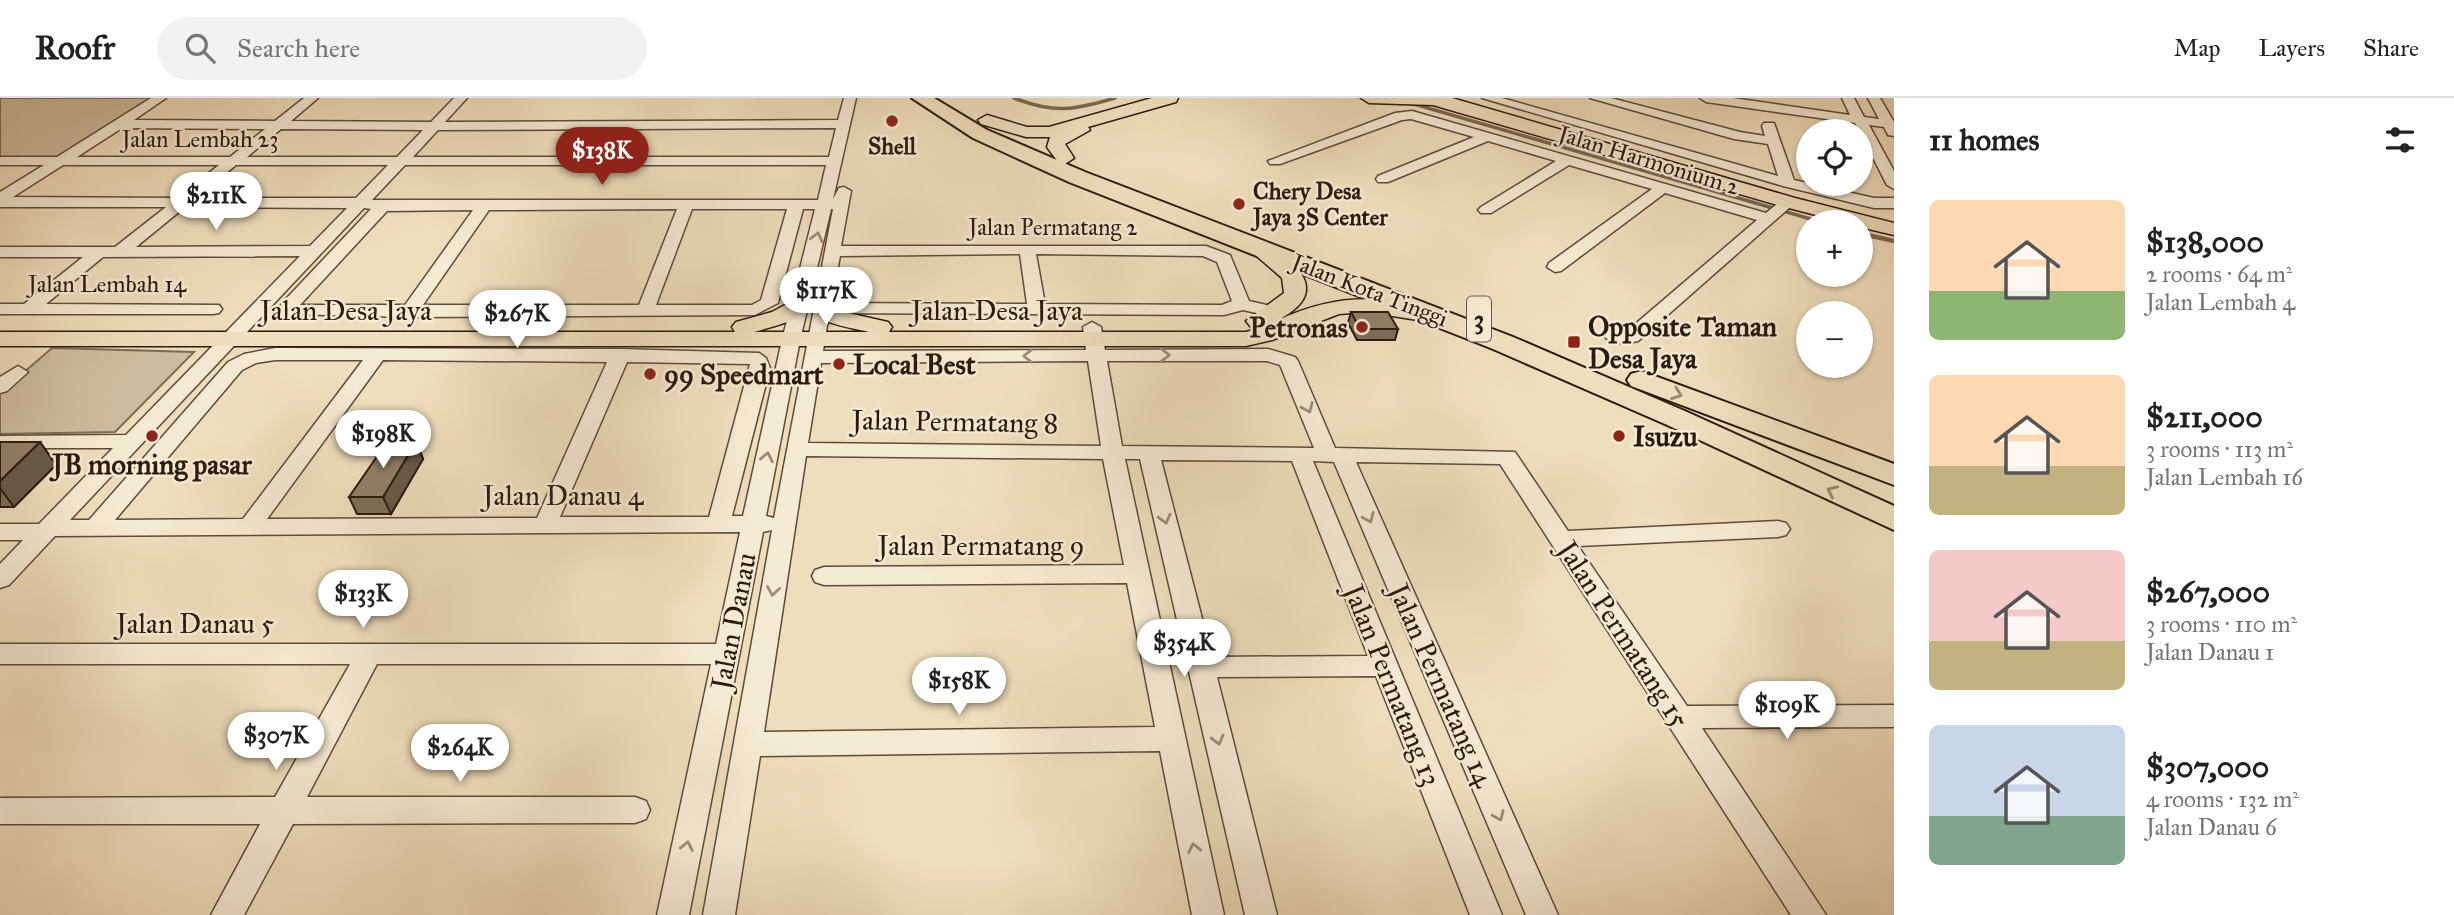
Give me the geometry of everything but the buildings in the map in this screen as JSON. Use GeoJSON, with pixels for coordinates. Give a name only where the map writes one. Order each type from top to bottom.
{"type":"FeatureCollection","features":[{"type":"Feature","properties":{"kind":"highway","name":"Jalan Kota Tinggi"},"geometry":{"type":"LineString","coordinates":[[921,98],[980,134],[1077,177],[1441,317],[1676,418],[1894,519]]}},
{"type":"Feature","properties":{"kind":"highway","name":"Jalan Kota Tinggi"},"geometry":{"type":"LineString","coordinates":[[949,98],[1065,158],[1557,349],[1894,475]]}},
{"type":"Feature","properties":{"kind":"main road"},"geometry":{"type":"LineString","coordinates":[[987,120],[1026,132],[1050,132],[1170,98]]}},
{"type":"Feature","properties":{"kind":"main road"},"geometry":{"type":"LineString","coordinates":[[1065,158],[1055,145],[1062,136],[1186,98]]}},
{"type":"Feature","properties":{"kind":"main road"},"geometry":{"type":"LineString","coordinates":[[1369,98],[1445,99],[1788,192],[1894,229]]}},
{"type":"Feature","properties":{"kind":"main road"},"geometry":{"type":"LineString","coordinates":[[1445,99],[1791,196],[1894,221]]}},
{"type":"Feature","properties":{"kind":"main road","name":"Jalan Desa Jaya"},"geometry":{"type":"LineString","coordinates":[[0,339],[233,334],[749,333],[880,327],[1094,340],[1231,327],[1252,323],[1274,312],[1295,296],[1297,282],[1288,268],[1253,244]]}},
{"type":"Feature","properties":{"kind":"main road","name":"Jalan Desa Jaya"},"geometry":{"type":"LineString","coordinates":[[807,329],[856,340],[1258,338],[1314,312],[1355,306],[1381,306],[1441,317]]}},
{"type":"Feature","properties":{"kind":"main road"},"geometry":{"type":"LineString","coordinates":[[786,364],[775,350],[749,333],[780,317],[807,329]]}},
{"type":"Feature","properties":{"kind":"main road","name":"Jalan Desa Jaya"},"geometry":{"type":"LineString","coordinates":[[0,328],[233,334]]}},
{"type":"Feature","properties":{"kind":"street"},"geometry":{"type":"LineString","coordinates":[[0,200],[160,98]]}},
{"type":"Feature","properties":{"kind":"street"},"geometry":{"type":"LineString","coordinates":[[120,251],[312,98]]}},
{"type":"Feature","properties":{"kind":"street"},"geometry":{"type":"LineString","coordinates":[[0,579],[461,98]]}},
{"type":"Feature","properties":{"kind":"street"},"geometry":{"type":"LineString","coordinates":[[807,329],[825,204],[850,98]]}},
{"type":"Feature","properties":{"kind":"street"},"geometry":{"type":"LineString","coordinates":[[807,329],[832,251],[861,108],[850,98]]}},
{"type":"Feature","properties":{"kind":"street"},"geometry":{"type":"LineString","coordinates":[[1488,98],[1788,192],[1894,203]]}},
{"type":"Feature","properties":{"kind":"street"},"geometry":{"type":"LineString","coordinates":[[1596,98],[1739,136],[1774,141]]}},
{"type":"Feature","properties":{"kind":"street"},"geometry":{"type":"LineString","coordinates":[[1706,98],[1762,103],[1853,119]]}},
{"type":"Feature","properties":{"kind":"street"},"geometry":{"type":"LineString","coordinates":[[1848,98],[1858,119]]}},
{"type":"Feature","properties":{"kind":"street"},"geometry":{"type":"LineString","coordinates":[[1874,98],[1891,129]]}},
{"type":"Feature","properties":{"kind":"street"},"geometry":{"type":"LineString","coordinates":[[1762,103],[1788,192]]}},
{"type":"Feature","properties":{"kind":"street","name":"Jalan Harmonium 2"},"geometry":{"type":"LineString","coordinates":[[1275,161],[1396,118],[1417,116],[1766,218]]}},
{"type":"Feature","properties":{"kind":"street"},"geometry":{"type":"LineString","coordinates":[[119,124],[845,124]]}},
{"type":"Feature","properties":{"kind":"street"},"geometry":{"type":"LineString","coordinates":[[1873,124],[1891,129]]}},
{"type":"Feature","properties":{"kind":"street"},"geometry":{"type":"LineString","coordinates":[[607,162],[629,126]]}},
{"type":"Feature","properties":{"kind":"street"},"geometry":{"type":"LineString","coordinates":[[1383,179],[1489,136]]}},
{"type":"Feature","properties":{"kind":"street"},"geometry":{"type":"LineString","coordinates":[[1873,146],[1894,185]]}},
{"type":"Feature","properties":{"kind":"street"},"geometry":{"type":"LineString","coordinates":[[1486,211],[1569,160]]}},
{"type":"Feature","properties":{"kind":"street","name":"Jalan Lembah 23"},"geometry":{"type":"LineString","coordinates":[[0,162],[836,161]]}},
{"type":"Feature","properties":{"kind":"street"},"geometry":{"type":"LineString","coordinates":[[1555,267],[1662,188]]}},
{"type":"Feature","properties":{"kind":"street"},"geometry":{"type":"LineString","coordinates":[[1612,335],[1620,338],[1631,337],[1766,218],[1788,192]]}},
{"type":"Feature","properties":{"kind":"street"},"geometry":{"type":"LineString","coordinates":[[0,200],[359,203],[383,206],[842,204]]}},
{"type":"Feature","properties":{"kind":"street"},"geometry":{"type":"LineString","coordinates":[[409,312],[484,205]]}},
{"type":"Feature","properties":{"kind":"street"},"geometry":{"type":"LineString","coordinates":[[645,311],[686,205]]}},
{"type":"Feature","properties":{"kind":"street"},"geometry":{"type":"LineString","coordinates":[[383,206],[290,305],[292,310],[750,310],[766,306],[796,205]]}},
{"type":"Feature","properties":{"kind":"street"},"geometry":{"type":"LineString","coordinates":[[1027,249],[1037,311]]}},
{"type":"Feature","properties":{"kind":"street","name":"Jalan Permatang 2"},"geometry":{"type":"LineString","coordinates":[[832,251],[1027,249],[1212,252],[1224,259],[1242,304]]}},
{"type":"Feature","properties":{"kind":"street"},"geometry":{"type":"LineString","coordinates":[[28,309],[100,251]]}},
{"type":"Feature","properties":{"kind":"street"},"geometry":{"type":"LineString","coordinates":[[0,252],[313,251]]}},
{"type":"Feature","properties":{"kind":"street"},"geometry":{"type":"LineString","coordinates":[[807,329],[1037,311],[1224,310],[1242,304],[1274,312]]}},
{"type":"Feature","properties":{"kind":"street","name":"Jalan Lembah 14"},"geometry":{"type":"LineString","coordinates":[[0,309],[214,309]]}},
{"type":"Feature","properties":{"kind":"street"},"geometry":{"type":"LineString","coordinates":[[807,329],[1094,340],[1113,453],[1208,915]]}},
{"type":"Feature","properties":{"kind":"street","name":"Jalan Danau"},"geometry":{"type":"LineString","coordinates":[[673,915],[786,364],[807,329]]}},
{"type":"Feature","properties":{"kind":"street","name":"Jalan Danau"},"geometry":{"type":"LineString","coordinates":[[719,915],[797,449],[807,329]]}},
{"type":"Feature","properties":{"kind":"street","name":"Jalan Permatang 14"},"geometry":{"type":"LineString","coordinates":[[1094,340],[1268,355],[1284,359],[1335,455],[1542,915]]}},
{"type":"Feature","properties":{"kind":"street"},"geometry":{"type":"LineString","coordinates":[[95,528],[240,363],[267,354],[747,356],[759,362],[760,368],[718,524]]}},
{"type":"Feature","properties":{"kind":"street"},"geometry":{"type":"LineString","coordinates":[[249,527],[378,354]]}},
{"type":"Feature","properties":{"kind":"street"},"geometry":{"type":"LineString","coordinates":[[545,525],[620,355]]}},
{"type":"Feature","properties":{"kind":"street"},"geometry":{"type":"LineString","coordinates":[[0,387],[18,372]]}},
{"type":"Feature","properties":{"kind":"street"},"geometry":{"type":"LineString","coordinates":[[0,442],[131,441]]}},
{"type":"Feature","properties":{"kind":"street","name":"Jalan Permatang 8"},"geometry":{"type":"LineString","coordinates":[[797,449],[1507,457]]}},
{"type":"Feature","properties":{"kind":"street"},"geometry":{"type":"LineString","coordinates":[[1149,453],[1261,915]]}},
{"type":"Feature","properties":{"kind":"street","name":"Jalan Permatang 13"},"geometry":{"type":"LineString","coordinates":[[1300,455],[1486,915]]}},
{"type":"Feature","properties":{"kind":"street","name":"Jalan Permatang 15"},"geometry":{"type":"LineString","coordinates":[[1507,457],[1810,915]]}},
{"type":"Feature","properties":{"kind":"street","name":"Jalan Danau 4"},"geometry":{"type":"LineString","coordinates":[[0,532],[95,528],[784,524]]}},
{"type":"Feature","properties":{"kind":"street"},"geometry":{"type":"LineString","coordinates":[[1561,539],[1777,529]]}},
{"type":"Feature","properties":{"kind":"street","name":"Jalan Permatang 9"},"geometry":{"type":"LineString","coordinates":[[824,576],[1138,574]]}},
{"type":"Feature","properties":{"kind":"street","name":"Jalan Danau 5"},"geometry":{"type":"LineString","coordinates":[[0,654],[727,654]]}},
{"type":"Feature","properties":{"kind":"street"},"geometry":{"type":"LineString","coordinates":[[227,915],[369,654]]}},
{"type":"Feature","properties":{"kind":"street"},"geometry":{"type":"LineString","coordinates":[[1201,667],[1385,666]]}},
{"type":"Feature","properties":{"kind":"street"},"geometry":{"type":"LineString","coordinates":[[1679,717],[1894,716]]}},
{"type":"Feature","properties":{"kind":"street"},"geometry":{"type":"LineString","coordinates":[[747,744],[1172,739]]}},
{"type":"Feature","properties":{"kind":"street"},"geometry":{"type":"LineString","coordinates":[[0,811],[635,810]]}},
{"type":"Feature","properties":{"kind":"shaded area"},"geometry":{"type":"Polygon","coordinates":[[[0,98],[156,98],[60,157],[0,157],[0,98]]]}},
{"type":"Feature","properties":{"kind":"shaded area"},"geometry":{"type":"Polygon","coordinates":[[[52,348],[194,352],[115,432],[0,434],[0,393],[52,348]]]}},
{"type":"Feature","properties":{"kind":"waterway"},"geometry":{"type":"LineString","coordinates":[[1014,98],[1053,108],[1076,107],[1115,98]]}},
{"type":"Feature","properties":{"kind":"waterway"},"geometry":{"type":"LineString","coordinates":[[1407,102],[1796,215]]}},
{"type":"Feature","properties":{"kind":"waterway"},"geometry":{"type":"LineString","coordinates":[[1873,236],[1894,241]]}},
{"type":"Feature","properties":{"kind":"place","name":"Shell"},"geometry":{"type":"Point","coordinates":[892,121]}},
{"type":"Feature","properties":{"kind":"place","name":"Chery Desa Jaya 3S Center"},"geometry":{"type":"Point","coordinates":[1239,204]}},
{"type":"Feature","properties":{"kind":"place","name":"Petronas"},"geometry":{"type":"Point","coordinates":[1362,327]}},
{"type":"Feature","properties":{"kind":"place","name":"Opposite Taman Desa Jaya"},"geometry":{"type":"Point","coordinates":[1574,342]}},
{"type":"Feature","properties":{"kind":"place","name":"Local Best"},"geometry":{"type":"Point","coordinates":[839,364]}},
{"type":"Feature","properties":{"kind":"place","name":"99 Speedmart"},"geometry":{"type":"Point","coordinates":[650,374]}},
{"type":"Feature","properties":{"kind":"place","name":"JB morning pasar"},"geometry":{"type":"Point","coordinates":[152,436]}},
{"type":"Feature","properties":{"kind":"place","name":"Isuzu"},"geometry":{"type":"Point","coordinates":[1619,436]}}]}
